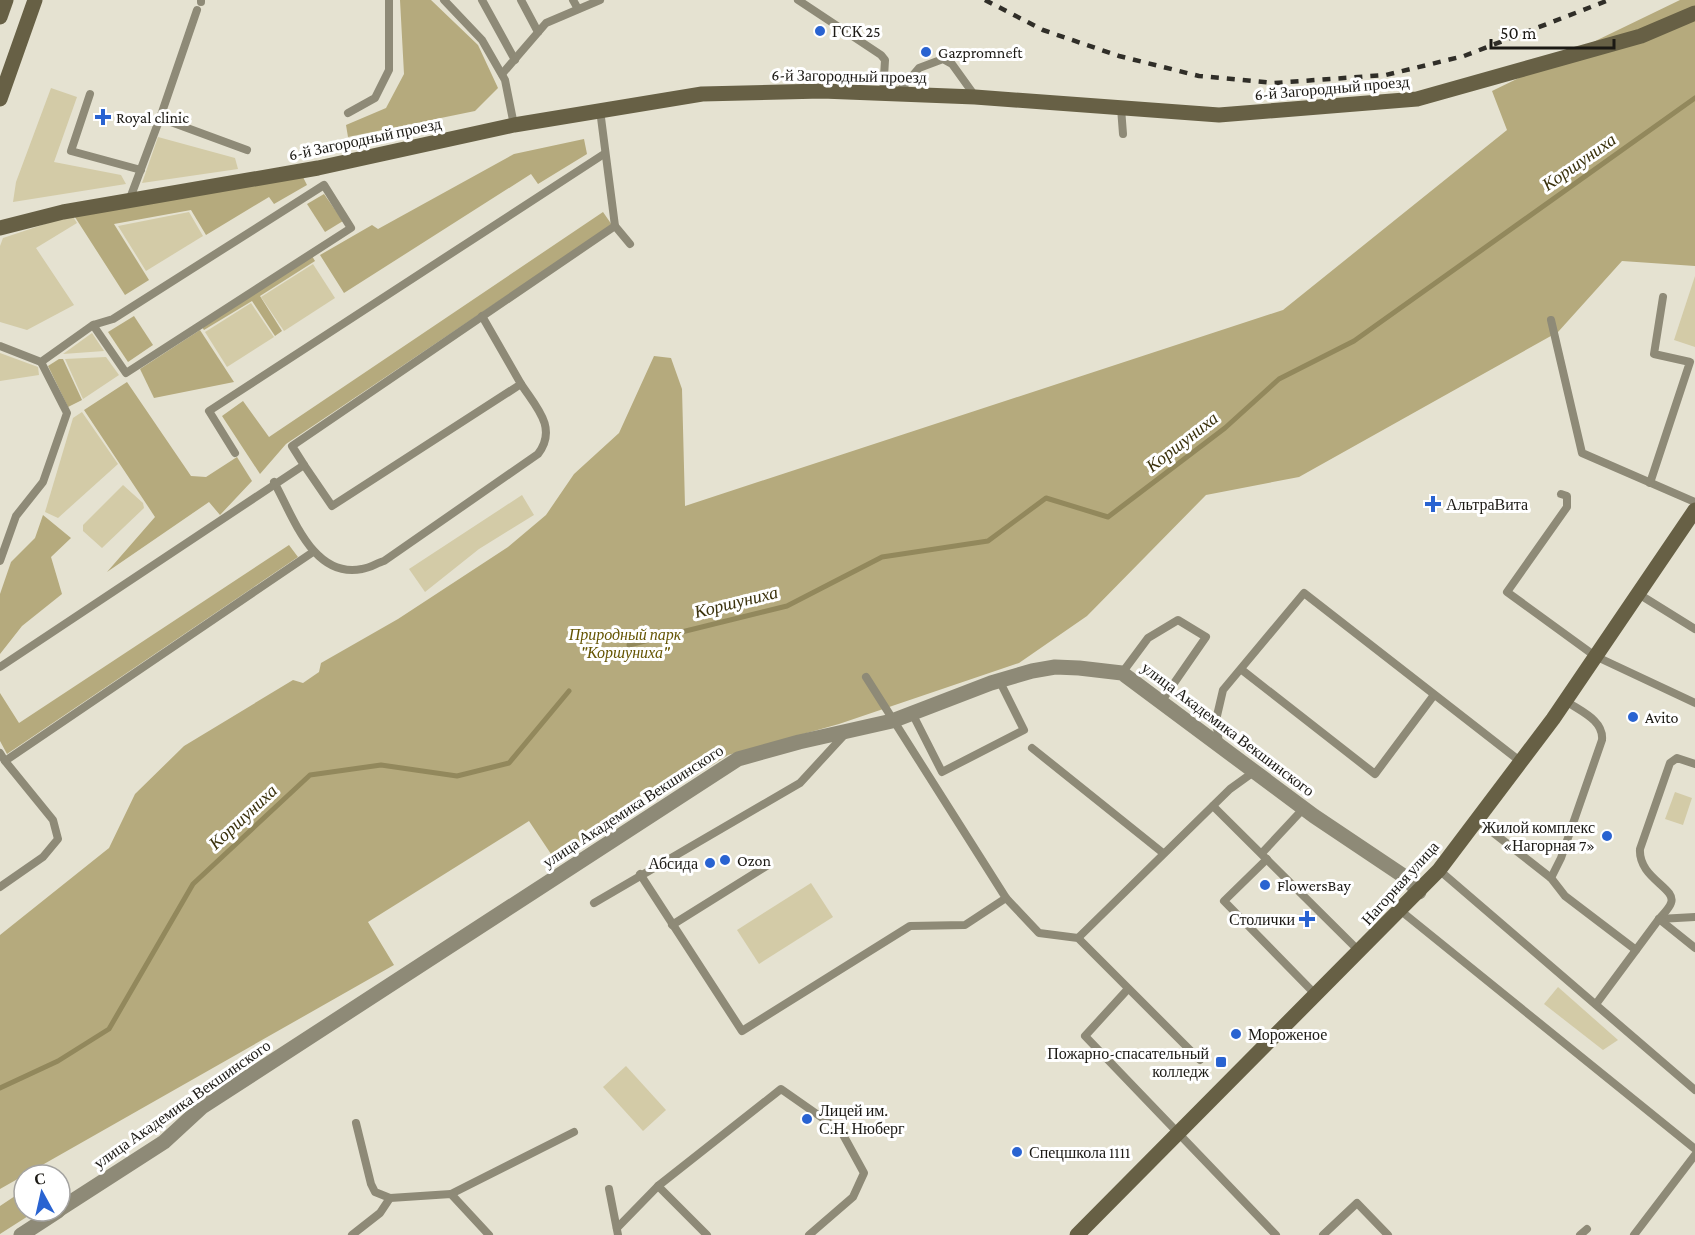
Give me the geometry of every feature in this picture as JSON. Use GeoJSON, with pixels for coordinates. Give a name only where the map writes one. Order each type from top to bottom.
{"type":"FeatureCollection","features":[{"type":"Feature","properties":{"kind":"street"},"geometry":{"type":"LineString","coordinates":[[0,17],[6,0]]}},
{"type":"Feature","properties":{"kind":"street"},"geometry":{"type":"LineString","coordinates":[[0,99],[35,0]]}},
{"type":"Feature","properties":{"kind":"street","name":"6-й Загородный проезд"},"geometry":{"type":"LineString","coordinates":[[0,228],[63,212],[318,168],[514,125],[702,94],[822,91],[975,97],[1220,116],[1417,99],[1641,36],[1695,13]]}},
{"type":"Feature","properties":{"kind":"street","name":"Нагорная улица"},"geometry":{"type":"LineString","coordinates":[[1077,1235],[1317,996],[1439,870],[1566,701],[1695,510]]}},
{"type":"Feature","properties":{"kind":"street","name":"улица Академика Векшинского"},"geometry":{"type":"LineString","coordinates":[[72,1202],[164,1142],[202,1107],[738,759],[799,742],[892,721],[999,680],[1055,667],[1122,673],[1304,808],[1405,877],[1419,892]]}},
{"type":"Feature","properties":{"kind":"street","name":"улица Академика Векшинского"},"geometry":{"type":"LineString","coordinates":[[21,1235],[39,1223]]}},
{"type":"Feature","properties":{"kind":"lane"},"geometry":{"type":"LineString","coordinates":[[348,113],[375,98],[389,70],[389,0]]}},
{"type":"Feature","properties":{"kind":"lane"},"geometry":{"type":"LineString","coordinates":[[444,0],[482,40],[502,74],[514,125]]}},
{"type":"Feature","properties":{"kind":"lane"},"geometry":{"type":"LineString","coordinates":[[482,0],[514,60]]}},
{"type":"Feature","properties":{"kind":"lane"},"geometry":{"type":"LineString","coordinates":[[521,0],[538,32]]}},
{"type":"Feature","properties":{"kind":"lane"},"geometry":{"type":"LineString","coordinates":[[573,0],[578,9]]}},
{"type":"Feature","properties":{"kind":"lane"},"geometry":{"type":"LineString","coordinates":[[502,74],[546,23],[600,0]]}},
{"type":"Feature","properties":{"kind":"lane"},"geometry":{"type":"LineString","coordinates":[[798,0],[881,55],[885,60],[890,94]]}},
{"type":"Feature","properties":{"kind":"lane"},"geometry":{"type":"LineString","coordinates":[[129,201],[200,4]]}},
{"type":"Feature","properties":{"kind":"lane"},"geometry":{"type":"LineString","coordinates":[[890,94],[919,68],[943,59],[952,64],[975,97]]}},
{"type":"Feature","properties":{"kind":"lane"},"geometry":{"type":"LineString","coordinates":[[90,94],[70,152],[141,170]]}},
{"type":"Feature","properties":{"kind":"lane"},"geometry":{"type":"LineString","coordinates":[[1121,108],[1123,134]]}},
{"type":"Feature","properties":{"kind":"lane"},"geometry":{"type":"LineString","coordinates":[[600,110],[615,226],[630,244]]}},
{"type":"Feature","properties":{"kind":"lane"},"geometry":{"type":"LineString","coordinates":[[160,118],[247,150]]}},
{"type":"Feature","properties":{"kind":"lane"},"geometry":{"type":"LineString","coordinates":[[235,453],[209,411],[604,154]]}},
{"type":"Feature","properties":{"kind":"lane"},"geometry":{"type":"LineString","coordinates":[[93,325],[126,373],[351,228],[324,185],[318,168]]}},
{"type":"Feature","properties":{"kind":"lane"},"geometry":{"type":"LineString","coordinates":[[40,362],[93,325],[113,319],[324,185]]}},
{"type":"Feature","properties":{"kind":"lane"},"geometry":{"type":"LineString","coordinates":[[521,384],[332,506],[292,446],[615,226]]}},
{"type":"Feature","properties":{"kind":"lane"},"geometry":{"type":"LineString","coordinates":[[1650,483],[1690,362],[1654,354],[1663,297]]}},
{"type":"Feature","properties":{"kind":"lane"},"geometry":{"type":"LineString","coordinates":[[274,482],[313,552],[323,561],[348,568],[362,569],[384,561],[538,454],[546,439],[545,420],[521,384],[482,316]]}},
{"type":"Feature","properties":{"kind":"lane"},"geometry":{"type":"LineString","coordinates":[[1551,320],[1582,453],[1695,502]]}},
{"type":"Feature","properties":{"kind":"lane"},"geometry":{"type":"LineString","coordinates":[[0,346],[40,362],[68,413],[43,482],[16,516],[3,545],[0,561]]}},
{"type":"Feature","properties":{"kind":"lane"},"geometry":{"type":"LineString","coordinates":[[0,667],[274,482],[304,465]]}},
{"type":"Feature","properties":{"kind":"lane"},"geometry":{"type":"LineString","coordinates":[[1561,494],[1567,496],[1566,507],[1507,592],[1595,656],[1695,703]]}},
{"type":"Feature","properties":{"kind":"lane"},"geometry":{"type":"LineString","coordinates":[[0,887],[43,857],[58,839],[53,820],[2,757],[313,552]]}},
{"type":"Feature","properties":{"kind":"lane"},"geometry":{"type":"LineString","coordinates":[[1219,744],[1216,720],[1223,690],[1304,593],[1521,762]]}},
{"type":"Feature","properties":{"kind":"lane"},"geometry":{"type":"LineString","coordinates":[[1637,593],[1695,629]]}},
{"type":"Feature","properties":{"kind":"lane"},"geometry":{"type":"LineString","coordinates":[[1122,673],[1148,638],[1178,620],[1206,637],[1161,702]]}},
{"type":"Feature","properties":{"kind":"lane"},"geometry":{"type":"LineString","coordinates":[[1242,670],[1375,774],[1434,695]]}},
{"type":"Feature","properties":{"kind":"lane"},"geometry":{"type":"LineString","coordinates":[[866,677],[1006,898],[1039,933],[1078,938],[1127,990],[1200,1060]]}},
{"type":"Feature","properties":{"kind":"lane"},"geometry":{"type":"LineString","coordinates":[[912,713],[942,771],[1024,729],[999,680]]}},
{"type":"Feature","properties":{"kind":"lane"},"geometry":{"type":"LineString","coordinates":[[1551,878],[1562,858],[1602,740],[1602,730],[1597,723],[1566,701]]}},
{"type":"Feature","properties":{"kind":"lane"},"geometry":{"type":"LineString","coordinates":[[594,903],[640,874],[800,783],[847,732]]}},
{"type":"Feature","properties":{"kind":"lane"},"geometry":{"type":"LineString","coordinates":[[1032,748],[1163,853]]}},
{"type":"Feature","properties":{"kind":"lane"},"geometry":{"type":"LineString","coordinates":[[1596,1004],[1671,903],[1668,890],[1643,867],[1640,849],[1671,761],[1677,758],[1695,764]]}},
{"type":"Feature","properties":{"kind":"lane"},"geometry":{"type":"LineString","coordinates":[[1078,938],[1163,853],[1213,806],[1255,771]]}},
{"type":"Feature","properties":{"kind":"lane"},"geometry":{"type":"LineString","coordinates":[[1213,806],[1360,952]]}},
{"type":"Feature","properties":{"kind":"lane"},"geometry":{"type":"LineString","coordinates":[[1304,808],[1224,901],[1317,996]]}},
{"type":"Feature","properties":{"kind":"lane"},"geometry":{"type":"LineString","coordinates":[[1477,820],[1551,878],[1565,896],[1636,950]]}},
{"type":"Feature","properties":{"kind":"lane"},"geometry":{"type":"LineString","coordinates":[[672,925],[768,865]]}},
{"type":"Feature","properties":{"kind":"lane"},"geometry":{"type":"LineString","coordinates":[[1439,870],[1695,1090]]}},
{"type":"Feature","properties":{"kind":"lane"},"geometry":{"type":"LineString","coordinates":[[640,874],[742,1031],[910,926],[965,925],[1006,898]]}},
{"type":"Feature","properties":{"kind":"lane"},"geometry":{"type":"LineString","coordinates":[[1401,911],[1695,1149]]}},
{"type":"Feature","properties":{"kind":"lane"},"geometry":{"type":"LineString","coordinates":[[1659,919],[1695,917]]}},
{"type":"Feature","properties":{"kind":"lane"},"geometry":{"type":"LineString","coordinates":[[1659,919],[1695,948]]}},
{"type":"Feature","properties":{"kind":"lane"},"geometry":{"type":"LineString","coordinates":[[1127,990],[1085,1036],[1276,1235]]}},
{"type":"Feature","properties":{"kind":"lane"},"geometry":{"type":"LineString","coordinates":[[617,1231],[658,1186],[782,1089],[842,1131],[864,1173],[853,1197],[808,1235]]}},
{"type":"Feature","properties":{"kind":"lane"},"geometry":{"type":"LineString","coordinates":[[356,1123],[371,1184],[375,1192],[390,1198],[452,1194],[574,1132]]}},
{"type":"Feature","properties":{"kind":"lane"},"geometry":{"type":"LineString","coordinates":[[1634,1235],[1695,1155]]}},
{"type":"Feature","properties":{"kind":"lane"},"geometry":{"type":"LineString","coordinates":[[658,1186],[707,1235]]}},
{"type":"Feature","properties":{"kind":"lane"},"geometry":{"type":"LineString","coordinates":[[609,1189],[617,1231]]}},
{"type":"Feature","properties":{"kind":"lane"},"geometry":{"type":"LineString","coordinates":[[452,1194],[489,1235]]}},
{"type":"Feature","properties":{"kind":"lane"},"geometry":{"type":"LineString","coordinates":[[352,1235],[380,1213],[390,1198]]}},
{"type":"Feature","properties":{"kind":"lane"},"geometry":{"type":"LineString","coordinates":[[1323,1235],[1357,1203],[1388,1235]]}},
{"type":"Feature","properties":{"kind":"shaded area"},"geometry":{"type":"Polygon","coordinates":[[[51,88],[77,97],[54,162],[121,175],[126,184],[13,202],[16,182],[51,88]]]}},
{"type":"Feature","properties":{"kind":"shaded area"},"geometry":{"type":"Polygon","coordinates":[[[158,137],[235,158],[238,169],[142,183],[158,137]]]}},
{"type":"Feature","properties":{"kind":"shaded area"},"geometry":{"type":"Polygon","coordinates":[[[189,212],[203,236],[146,271],[118,226],[189,212]]]}},
{"type":"Feature","properties":{"kind":"shaded area"},"geometry":{"type":"Polygon","coordinates":[[[72,215],[77,223],[36,248],[74,305],[27,330],[0,322],[0,246],[3,238],[72,215]]]}},
{"type":"Feature","properties":{"kind":"shaded area"},"geometry":{"type":"Polygon","coordinates":[[[313,264],[335,298],[284,331],[261,297],[313,264]]]}},
{"type":"Feature","properties":{"kind":"shaded area"},"geometry":{"type":"Polygon","coordinates":[[[1695,276],[1695,347],[1674,340],[1695,276]]]}},
{"type":"Feature","properties":{"kind":"shaded area"},"geometry":{"type":"Polygon","coordinates":[[[251,303],[274,337],[227,367],[205,332],[251,303]]]}},
{"type":"Feature","properties":{"kind":"shaded area"},"geometry":{"type":"Polygon","coordinates":[[[92,333],[104,351],[63,354],[92,333]]]}},
{"type":"Feature","properties":{"kind":"shaded area"},"geometry":{"type":"Polygon","coordinates":[[[0,353],[38,367],[39,375],[0,381],[0,353]]]}},
{"type":"Feature","properties":{"kind":"shaded area"},"geometry":{"type":"Polygon","coordinates":[[[106,357],[119,375],[83,399],[65,359],[106,357]]]}},
{"type":"Feature","properties":{"kind":"shaded area"},"geometry":{"type":"Polygon","coordinates":[[[82,412],[118,464],[58,518],[45,512],[73,418],[82,412]]]}},
{"type":"Feature","properties":{"kind":"shaded area"},"geometry":{"type":"Polygon","coordinates":[[[123,485],[143,503],[144,508],[102,548],[83,531],[83,525],[123,485]]]}},
{"type":"Feature","properties":{"kind":"shaded area"},"geometry":{"type":"Polygon","coordinates":[[[522,495],[534,515],[479,549],[425,592],[409,569],[522,495]]]}},
{"type":"Feature","properties":{"kind":"shaded area"},"geometry":{"type":"Polygon","coordinates":[[[1675,792],[1692,798],[1683,825],[1665,819],[1675,792]]]}},
{"type":"Feature","properties":{"kind":"shaded area"},"geometry":{"type":"Polygon","coordinates":[[[811,883],[833,917],[759,964],[737,930],[811,883]]]}},
{"type":"Feature","properties":{"kind":"shaded area"},"geometry":{"type":"Polygon","coordinates":[[[1558,987],[1618,1040],[1603,1050],[1544,1004],[1558,987]]]}},
{"type":"Feature","properties":{"kind":"shaded area"},"geometry":{"type":"Polygon","coordinates":[[[626,1066],[666,1110],[643,1131],[603,1087],[626,1066]]]}},
{"type":"Feature","properties":{"kind":"green space"},"geometry":{"type":"Polygon","coordinates":[[[400,0],[431,0],[478,45],[498,88],[475,111],[348,137],[346,125],[386,108],[404,74],[400,0]]]}},
{"type":"Feature","properties":{"kind":"green space","name":"Природный парк \"Коршуниха\""},"geometry":{"type":"Polygon","coordinates":[[[1680,0],[1695,0],[1695,266],[1622,261],[1558,332],[1299,477],[1206,495],[1087,616],[1019,663],[839,724],[728,755],[557,863],[529,821],[368,922],[394,965],[46,1163],[12,1163],[12,1182],[0,1189],[0,935],[109,848],[135,794],[184,746],[293,680],[303,683],[319,672],[321,663],[398,619],[508,547],[546,515],[574,474],[619,433],[654,356],[671,358],[682,389],[685,506],[1283,310],[1507,130],[1492,91],[1680,0]]]}},
{"type":"Feature","properties":{"kind":"green space"},"geometry":{"type":"Polygon","coordinates":[[[584,139],[587,154],[538,184],[531,174],[344,293],[320,255],[372,225],[378,229],[514,154],[584,139]]]}},
{"type":"Feature","properties":{"kind":"green space"},"geometry":{"type":"Polygon","coordinates":[[[302,175],[307,185],[274,204],[269,197],[206,235],[191,210],[114,224],[149,280],[125,295],[73,214],[302,175]]]}},
{"type":"Feature","properties":{"kind":"green space"},"geometry":{"type":"Polygon","coordinates":[[[324,194],[343,221],[325,232],[307,204],[324,194]]]}},
{"type":"Feature","properties":{"kind":"green space"},"geometry":{"type":"Polygon","coordinates":[[[603,212],[612,225],[286,444],[260,474],[222,416],[243,401],[269,437],[603,212]]]}},
{"type":"Feature","properties":{"kind":"green space"},"geometry":{"type":"Polygon","coordinates":[[[312,256],[315,261],[260,296],[282,331],[275,336],[252,301],[204,330],[201,326],[312,256]]]}},
{"type":"Feature","properties":{"kind":"green space"},"geometry":{"type":"Polygon","coordinates":[[[134,316],[153,345],[128,362],[108,332],[134,316]]]}},
{"type":"Feature","properties":{"kind":"green space"},"geometry":{"type":"Polygon","coordinates":[[[200,330],[234,382],[154,398],[140,369],[200,330]]]}},
{"type":"Feature","properties":{"kind":"green space"},"geometry":{"type":"Polygon","coordinates":[[[63,359],[82,400],[68,407],[48,366],[63,359]]]}},
{"type":"Feature","properties":{"kind":"green space"},"geometry":{"type":"Polygon","coordinates":[[[127,382],[191,476],[206,477],[237,457],[252,481],[220,515],[209,502],[107,572],[155,517],[84,410],[127,382]]]}},
{"type":"Feature","properties":{"kind":"green space"},"geometry":{"type":"Polygon","coordinates":[[[43,515],[71,538],[51,557],[62,594],[22,626],[0,654],[0,594],[11,562],[35,538],[43,515]]]}},
{"type":"Feature","properties":{"kind":"green space"},"geometry":{"type":"Polygon","coordinates":[[[289,545],[298,557],[7,754],[0,741],[0,693],[19,723],[289,545]]]}},
{"type":"Feature","properties":{"kind":"green space"},"geometry":{"type":"Polygon","coordinates":[[[12,1198],[12,1223],[17,1223],[0,1234],[0,1206],[12,1198]]]}},
{"type":"Feature","properties":{"kind":"waterway","name":"Коршуниха"},"geometry":{"type":"LineString","coordinates":[[629,645],[787,606],[882,557],[988,541],[1046,498],[1108,517],[1225,428],[1279,379],[1354,341],[1695,98]]}},
{"type":"Feature","properties":{"kind":"waterway","name":"Коршуниха"},"geometry":{"type":"LineString","coordinates":[[0,1088],[58,1061],[109,1029],[193,884],[310,775],[381,765],[457,776],[509,763],[569,691]]}},
{"type":"Feature","properties":{"kind":"railway"},"geometry":{"type":"LineString","coordinates":[[985,0],[1043,30],[1119,56],[1199,76],[1274,83],[1386,75],[1464,56],[1609,0]]}},
{"type":"Feature","properties":{"kind":"place","name":"ГСК 25"},"geometry":{"type":"Point","coordinates":[820,31]}},
{"type":"Feature","properties":{"kind":"place","name":"Gazpromneft"},"geometry":{"type":"Point","coordinates":[926,52]}},
{"type":"Feature","properties":{"kind":"place","name":"Royal clinic"},"geometry":{"type":"Point","coordinates":[103,117]}},
{"type":"Feature","properties":{"kind":"place","name":"АльтраВита"},"geometry":{"type":"Point","coordinates":[1433,504]}},
{"type":"Feature","properties":{"kind":"place","name":"Avito"},"geometry":{"type":"Point","coordinates":[1633,717]}},
{"type":"Feature","properties":{"kind":"place","name":"Жилой комплекс «Нагорная 7»"},"geometry":{"type":"Point","coordinates":[1607,836]}},
{"type":"Feature","properties":{"kind":"place","name":"Ozon"},"geometry":{"type":"Point","coordinates":[725,860]}},
{"type":"Feature","properties":{"kind":"place","name":"Абсида"},"geometry":{"type":"Point","coordinates":[710,863]}},
{"type":"Feature","properties":{"kind":"place","name":"FlowersBay"},"geometry":{"type":"Point","coordinates":[1265,885]}},
{"type":"Feature","properties":{"kind":"place","name":"Столички"},"geometry":{"type":"Point","coordinates":[1307,919]}},
{"type":"Feature","properties":{"kind":"place","name":"Мороженое"},"geometry":{"type":"Point","coordinates":[1236,1034]}},
{"type":"Feature","properties":{"kind":"place","name":"Пожарно-спасательный колледж"},"geometry":{"type":"Point","coordinates":[1221,1062]}},
{"type":"Feature","properties":{"kind":"place","name":"Лицей им. С.Н. Нюберг"},"geometry":{"type":"Point","coordinates":[807,1119]}},
{"type":"Feature","properties":{"kind":"place","name":"Спецшкола 1111"},"geometry":{"type":"Point","coordinates":[1017,1152]}}]}
